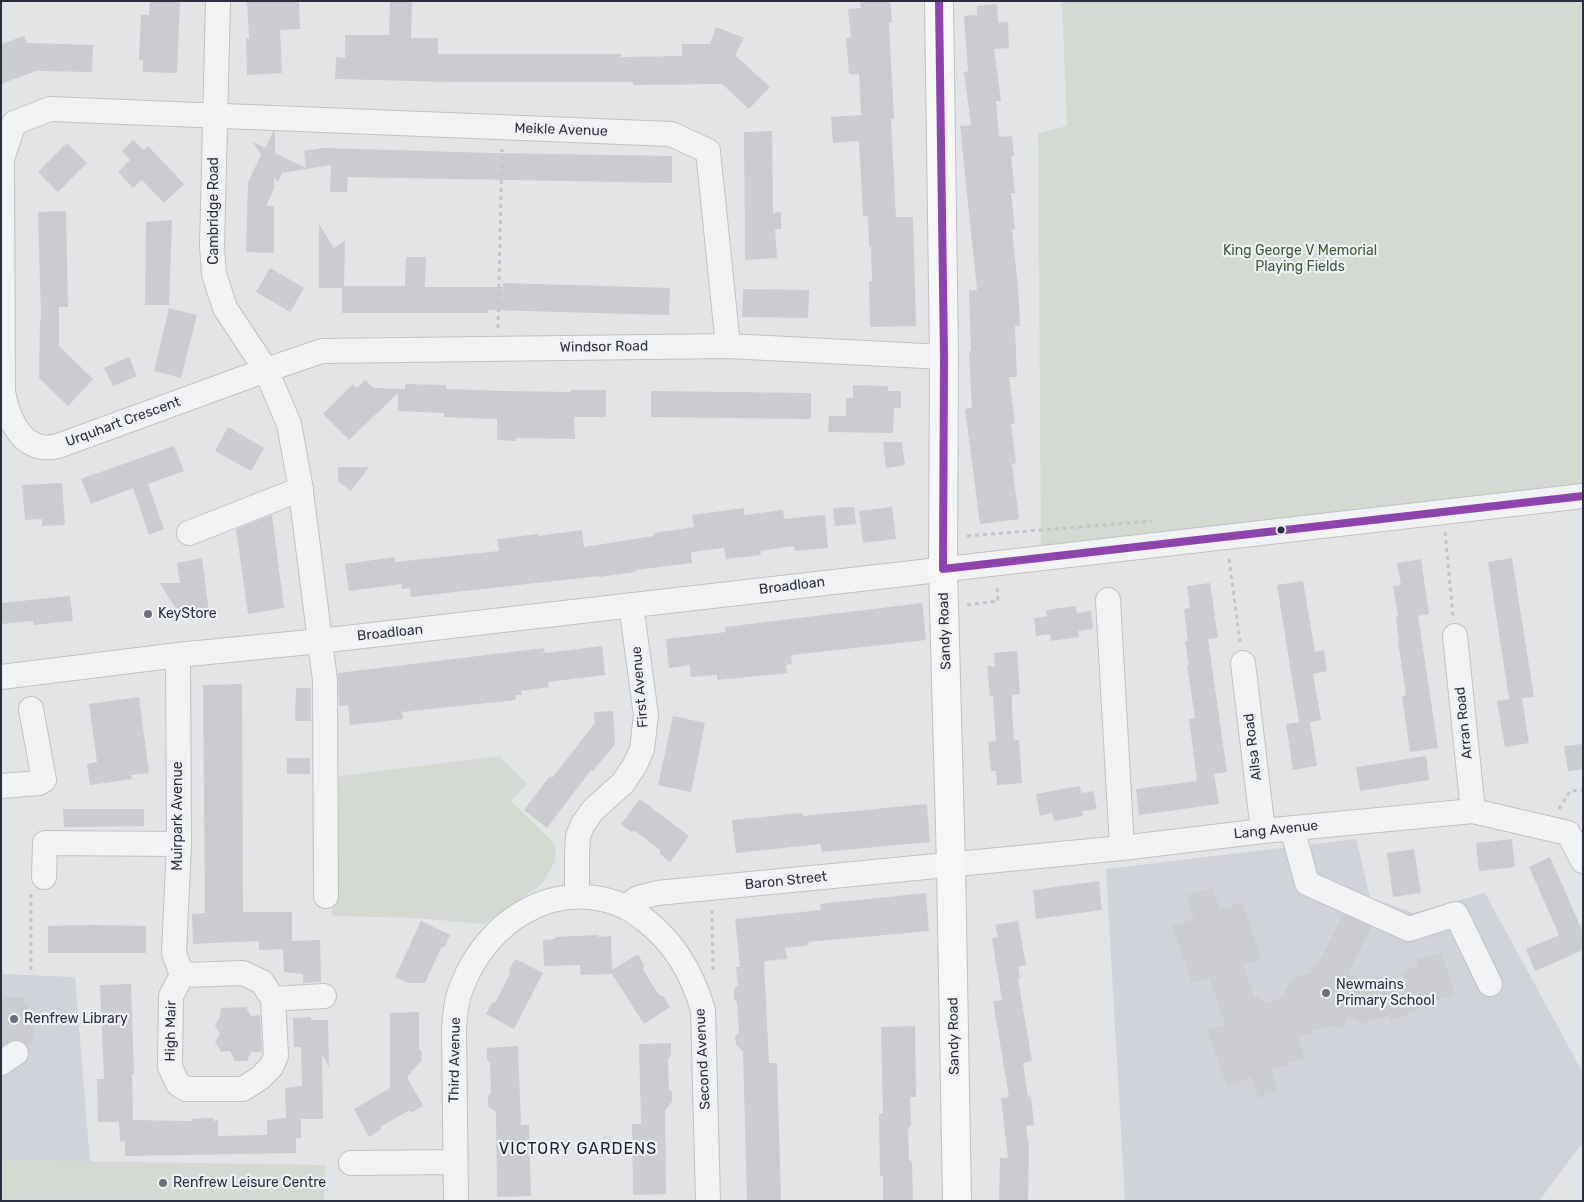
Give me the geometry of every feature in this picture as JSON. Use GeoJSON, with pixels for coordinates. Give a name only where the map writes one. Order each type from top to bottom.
{"type":"FeatureCollection","features":[{"type":"Feature","properties":{"kind":"main road","name":"Sandy Road"},"geometry":{"type":"LineString","coordinates":[[939,1],[944,357],[943,569],[957,1201]]}},
{"type":"Feature","properties":{"kind":"street","name":"Cambridge Road"},"geometry":{"type":"LineString","coordinates":[[218,1],[212,246],[214,274],[226,308],[266,370],[289,424],[301,489],[325,680],[326,896]]}},
{"type":"Feature","properties":{"kind":"street","name":"Urquhart Crescent"},"geometry":{"type":"LineString","coordinates":[[215,116],[50,109],[7,120],[2,158],[3,392],[6,408],[13,424],[25,439],[41,447],[58,446],[266,370]]}},
{"type":"Feature","properties":{"kind":"street","name":"Meikle Avenue"},"geometry":{"type":"LineString","coordinates":[[215,116],[670,134],[708,151],[728,346]]}},
{"type":"Feature","properties":{"kind":"street","name":"Windsor Road"},"geometry":{"type":"LineString","coordinates":[[266,370],[322,351],[728,346],[944,357]]}},
{"type":"Feature","properties":{"kind":"street"},"geometry":{"type":"LineString","coordinates":[[189,533],[301,489]]}},
{"type":"Feature","properties":{"kind":"street","name":"Broadloan"},"geometry":{"type":"LineString","coordinates":[[1,677],[1583,496]]}},
{"type":"Feature","properties":{"kind":"street"},"geometry":{"type":"LineString","coordinates":[[1108,600],[1122,848]]}},
{"type":"Feature","properties":{"kind":"street","name":"First Avenue"},"geometry":{"type":"LineString","coordinates":[[577,896],[578,836],[583,824],[593,810],[623,782],[635,765],[642,749],[646,714],[631,605]]}},
{"type":"Feature","properties":{"kind":"street","name":"Arran Road"},"geometry":{"type":"LineString","coordinates":[[1455,636],[1473,811]]}},
{"type":"Feature","properties":{"kind":"street","name":"Muirpark Avenue"},"geometry":{"type":"LineString","coordinates":[[178,656],[179,844],[174,953],[182,975]]}},
{"type":"Feature","properties":{"kind":"street","name":"Ailsa Road"},"geometry":{"type":"LineString","coordinates":[[1243,663],[1263,831]]}},
{"type":"Feature","properties":{"kind":"street"},"geometry":{"type":"LineString","coordinates":[[1,786],[39,783],[44,780],[31,709]]}},
{"type":"Feature","properties":{"kind":"street","name":"Lang Avenue"},"geometry":{"type":"LineString","coordinates":[[951,865],[1122,848],[1263,831],[1473,811],[1568,833],[1583,861]]}},
{"type":"Feature","properties":{"kind":"street"},"geometry":{"type":"LineString","coordinates":[[1292,828],[1307,883],[1409,928],[1456,914],[1490,984]]}},
{"type":"Feature","properties":{"kind":"street"},"geometry":{"type":"LineString","coordinates":[[44,876],[45,842],[179,844]]}},
{"type":"Feature","properties":{"kind":"street","name":"Baron Street"},"geometry":{"type":"LineString","coordinates":[[625,907],[638,898],[657,893],[951,865]]}},
{"type":"Feature","properties":{"kind":"street","name":"Second Avenue"},"geometry":{"type":"LineString","coordinates":[[577,896],[601,899],[625,907],[656,929],[671,944],[685,964],[703,1010],[708,1201]]}},
{"type":"Feature","properties":{"kind":"street","name":"Third Avenue"},"geometry":{"type":"LineString","coordinates":[[456,1201],[454,1030],[458,998],[465,979],[481,950],[494,934],[512,918],[548,901],[577,896]]}},
{"type":"Feature","properties":{"kind":"street"},"geometry":{"type":"LineString","coordinates":[[182,975],[243,973],[262,982],[273,999],[324,996]]}},
{"type":"Feature","properties":{"kind":"street","name":"High Mair"},"geometry":{"type":"LineString","coordinates":[[182,975],[171,996],[170,1068],[178,1084],[186,1089],[243,1089],[260,1078],[271,1066],[276,1056],[273,999]]}},
{"type":"Feature","properties":{"kind":"street"},"geometry":{"type":"LineString","coordinates":[[351,1163],[455,1162]]}},
{"type":"Feature","properties":{"kind":"path"},"geometry":{"type":"LineString","coordinates":[[497,349],[503,127]]}},
{"type":"Feature","properties":{"kind":"path"},"geometry":{"type":"LineString","coordinates":[[1443,512],[1455,636]]}},
{"type":"Feature","properties":{"kind":"path"},"geometry":{"type":"LineString","coordinates":[[1226,536],[1243,663]]}},
{"type":"Feature","properties":{"kind":"path"},"geometry":{"type":"LineString","coordinates":[[1546,828],[1570,791],[1583,790]]}},
{"type":"Feature","properties":{"kind":"path"},"geometry":{"type":"LineString","coordinates":[[31,973],[31,886],[44,876]]}},
{"type":"Feature","properties":{"kind":"path"},"geometry":{"type":"LineString","coordinates":[[700,1000],[714,984],[711,888]]}},
{"type":"Feature","properties":{"kind":"shaded area","name":"Newmains Primary School"},"geometry":{"type":"Polygon","coordinates":[[[1356,839],[1370,897],[1413,913],[1485,893],[1583,1073],[1583,1142],[1539,1201],[1125,1201],[1106,869],[1356,839]]]}},
{"type":"Feature","properties":{"kind":"shaded area"},"geometry":{"type":"Polygon","coordinates":[[[1,974],[75,977],[90,1162],[1,1160],[1,974]]]}},
{"type":"Feature","properties":{"kind":"green space","name":"King George V Memorial Playing Fields"},"geometry":{"type":"Polygon","coordinates":[[[1062,1],[1583,1],[1583,488],[1041,547],[1038,133],[1067,126],[1062,1]]]}},
{"type":"Feature","properties":{"kind":"green space"},"geometry":{"type":"Polygon","coordinates":[[[499,756],[527,784],[511,801],[556,845],[555,861],[542,884],[484,924],[416,918],[332,916],[332,777],[499,756]]]}},
{"type":"Feature","properties":{"kind":"green space","name":"Renfrew Leisure Centre"},"geometry":{"type":"Polygon","coordinates":[[[1,1160],[325,1165],[324,1201],[1,1201],[1,1160]]]}},
{"type":"Feature","properties":{"kind":"building"},"geometry":{"type":"Polygon","coordinates":[[[150,1],[180,1],[177,73],[143,72],[143,60],[139,60],[141,15],[149,15],[150,1]]]}},
{"type":"Feature","properties":{"kind":"building"},"geometry":{"type":"Polygon","coordinates":[[[247,1],[299,1],[300,29],[280,30],[282,73],[247,75],[246,38],[249,38],[247,1]]]}},
{"type":"Feature","properties":{"kind":"building"},"geometry":{"type":"Polygon","coordinates":[[[390,1],[412,1],[411,38],[438,38],[438,54],[682,56],[682,44],[710,44],[716,27],[744,38],[735,55],[770,87],[749,109],[722,84],[633,85],[633,82],[451,82],[335,79],[336,57],[345,58],[345,35],[389,35],[390,1]]]}},
{"type":"Feature","properties":{"kind":"building"},"geometry":{"type":"Polygon","coordinates":[[[860,1],[890,1],[892,22],[889,23],[894,119],[891,119],[896,217],[913,217],[916,326],[870,327],[869,281],[872,281],[871,247],[869,247],[868,216],[863,216],[859,141],[833,143],[831,117],[861,115],[859,74],[849,74],[846,38],[851,38],[848,9],[861,8],[860,1]]]}},
{"type":"Feature","properties":{"kind":"building"},"geometry":{"type":"Polygon","coordinates":[[[997,4],[998,23],[1008,22],[1009,48],[994,49],[1001,101],[996,101],[999,137],[1012,136],[1014,156],[1011,157],[1015,193],[1011,193],[1015,229],[1012,230],[1020,326],[1015,326],[1017,377],[1009,377],[1015,423],[1011,424],[1016,463],[1012,464],[1019,519],[980,524],[965,409],[972,408],[969,351],[971,351],[969,290],[977,290],[960,126],[971,125],[964,72],[968,71],[964,16],[977,15],[977,6],[997,4]]]}},
{"type":"Feature","properties":{"kind":"building"},"geometry":{"type":"Polygon","coordinates":[[[24,36],[27,43],[93,45],[92,72],[36,71],[1,84],[1,44],[24,36]]]}},
{"type":"Feature","properties":{"kind":"building"},"geometry":{"type":"Polygon","coordinates":[[[772,131],[773,213],[781,212],[781,229],[775,229],[777,258],[745,260],[744,132],[772,131]]]}},
{"type":"Feature","properties":{"kind":"building"},"geometry":{"type":"Polygon","coordinates":[[[273,132],[275,132],[275,153],[306,168],[304,151],[323,148],[672,156],[672,183],[348,177],[347,192],[330,192],[331,165],[282,173],[278,182],[274,177],[274,188],[266,206],[274,206],[274,253],[246,252],[248,182],[261,155],[253,142],[265,148],[273,132]]]}},
{"type":"Feature","properties":{"kind":"building"},"geometry":{"type":"Polygon","coordinates":[[[133,140],[144,150],[148,146],[184,184],[164,203],[142,180],[133,188],[118,172],[130,160],[122,151],[133,140]]]}},
{"type":"Feature","properties":{"kind":"building"},"geometry":{"type":"Polygon","coordinates":[[[67,143],[87,163],[58,192],[38,172],[67,143]]]}},
{"type":"Feature","properties":{"kind":"building"},"geometry":{"type":"Polygon","coordinates":[[[66,211],[68,307],[59,307],[59,346],[93,379],[68,406],[39,378],[41,320],[38,212],[66,211]]]}},
{"type":"Feature","properties":{"kind":"building"},"geometry":{"type":"Polygon","coordinates":[[[172,220],[169,305],[145,305],[146,222],[172,220]]]}},
{"type":"Feature","properties":{"kind":"building"},"geometry":{"type":"Polygon","coordinates":[[[319,224],[334,248],[345,241],[344,286],[405,286],[406,257],[426,257],[425,287],[503,287],[503,283],[670,288],[669,315],[488,310],[488,313],[342,313],[342,288],[319,288],[319,224]]]}},
{"type":"Feature","properties":{"kind":"building"},"geometry":{"type":"Polygon","coordinates":[[[270,268],[304,288],[290,312],[256,292],[270,268]]]}},
{"type":"Feature","properties":{"kind":"building"},"geometry":{"type":"Polygon","coordinates":[[[743,289],[809,290],[808,318],[742,317],[743,289]]]}},
{"type":"Feature","properties":{"kind":"building"},"geometry":{"type":"Polygon","coordinates":[[[169,308],[197,315],[181,378],[154,371],[169,308]]]}},
{"type":"Feature","properties":{"kind":"building"},"geometry":{"type":"Polygon","coordinates":[[[129,357],[137,376],[113,386],[104,368],[129,357]]]}},
{"type":"Feature","properties":{"kind":"building"},"geometry":{"type":"Polygon","coordinates":[[[365,380],[374,388],[405,389],[405,384],[446,385],[446,389],[501,391],[571,392],[571,390],[606,390],[606,417],[574,417],[575,439],[516,438],[516,441],[497,440],[497,419],[444,417],[444,413],[398,411],[398,393],[349,440],[323,414],[353,384],[357,388],[365,380]]]}},
{"type":"Feature","properties":{"kind":"building"},"geometry":{"type":"Polygon","coordinates":[[[853,385],[888,386],[888,391],[901,391],[901,408],[894,408],[893,433],[828,432],[829,416],[846,416],[846,398],[853,398],[853,385]]]}},
{"type":"Feature","properties":{"kind":"building"},"geometry":{"type":"Polygon","coordinates":[[[651,391],[811,393],[811,419],[651,417],[651,391]]]}},
{"type":"Feature","properties":{"kind":"building"},"geometry":{"type":"Polygon","coordinates":[[[228,427],[264,448],[251,471],[215,451],[228,427]]]}},
{"type":"Feature","properties":{"kind":"building"},"geometry":{"type":"Polygon","coordinates":[[[883,442],[902,442],[905,465],[886,468],[883,442]]]}},
{"type":"Feature","properties":{"kind":"building"},"geometry":{"type":"Polygon","coordinates":[[[174,446],[184,471],[148,484],[164,529],[149,535],[133,488],[91,504],[81,479],[174,446]]]}},
{"type":"Feature","properties":{"kind":"building"},"geometry":{"type":"Polygon","coordinates":[[[338,467],[369,467],[351,491],[338,481],[338,467]]]}},
{"type":"Feature","properties":{"kind":"building"},"geometry":{"type":"Polygon","coordinates":[[[62,483],[65,525],[42,526],[42,519],[25,520],[22,485],[62,483]]]}},
{"type":"Feature","properties":{"kind":"building"},"geometry":{"type":"Polygon","coordinates":[[[854,507],[856,524],[835,526],[833,508],[854,507]]]}},
{"type":"Feature","properties":{"kind":"building"},"geometry":{"type":"Polygon","coordinates":[[[892,507],[896,539],[863,543],[859,511],[892,507]]]}},
{"type":"Feature","properties":{"kind":"building"},"geometry":{"type":"Polygon","coordinates":[[[744,508],[744,515],[783,510],[784,519],[825,515],[828,548],[795,551],[794,546],[760,551],[761,555],[726,559],[724,548],[691,552],[692,563],[635,570],[636,572],[411,597],[410,588],[402,589],[402,584],[349,591],[345,564],[395,557],[395,562],[499,551],[497,539],[582,530],[584,547],[654,536],[654,533],[694,527],[692,515],[744,508]]]}},
{"type":"Feature","properties":{"kind":"building"},"geometry":{"type":"Polygon","coordinates":[[[272,515],[284,608],[248,614],[236,529],[272,515]]]}},
{"type":"Feature","properties":{"kind":"building"},"geometry":{"type":"Polygon","coordinates":[[[202,558],[209,612],[180,616],[160,583],[180,583],[177,563],[202,558]]]}},
{"type":"Feature","properties":{"kind":"building"},"geometry":{"type":"Polygon","coordinates":[[[1512,558],[1534,697],[1522,698],[1529,743],[1505,747],[1497,701],[1509,699],[1488,562],[1512,558]]]}},
{"type":"Feature","properties":{"kind":"building"},"geometry":{"type":"Polygon","coordinates":[[[1421,559],[1429,614],[1418,616],[1438,748],[1410,752],[1402,696],[1406,695],[1398,642],[1396,616],[1398,616],[1393,586],[1401,585],[1397,563],[1421,559]]]}},
{"type":"Feature","properties":{"kind":"building"},"geometry":{"type":"Polygon","coordinates":[[[1303,581],[1315,652],[1324,650],[1327,671],[1313,674],[1321,720],[1310,722],[1317,766],[1293,770],[1286,724],[1299,722],[1277,585],[1303,581]]]}},
{"type":"Feature","properties":{"kind":"building"},"geometry":{"type":"Polygon","coordinates":[[[1210,583],[1218,638],[1208,639],[1227,772],[1214,774],[1219,804],[1139,815],[1136,789],[1197,781],[1189,719],[1195,718],[1187,665],[1189,665],[1185,641],[1188,641],[1184,609],[1190,608],[1187,586],[1210,583]]]}},
{"type":"Feature","properties":{"kind":"building"},"geometry":{"type":"Polygon","coordinates":[[[70,596],[73,621],[34,625],[33,621],[1,624],[1,603],[70,596]]]}},
{"type":"Feature","properties":{"kind":"building"},"geometry":{"type":"Polygon","coordinates":[[[922,603],[926,640],[791,655],[792,664],[786,665],[787,673],[717,680],[717,675],[691,677],[690,665],[669,668],[666,639],[726,632],[725,627],[922,603]]]}},
{"type":"Feature","properties":{"kind":"building"},"geometry":{"type":"Polygon","coordinates":[[[1076,606],[1077,613],[1091,611],[1093,629],[1078,631],[1079,637],[1051,641],[1050,634],[1036,636],[1034,618],[1047,616],[1046,610],[1076,606]]]}},
{"type":"Feature","properties":{"kind":"building"},"geometry":{"type":"Polygon","coordinates":[[[602,646],[605,675],[548,682],[549,687],[521,691],[522,695],[515,695],[516,700],[402,712],[403,719],[350,725],[348,705],[339,706],[338,673],[544,648],[545,653],[602,646]]]}},
{"type":"Feature","properties":{"kind":"building"},"geometry":{"type":"Polygon","coordinates":[[[1017,651],[1020,694],[1012,695],[1012,708],[1014,740],[1019,740],[1022,783],[997,785],[996,771],[991,771],[988,742],[996,741],[993,696],[990,696],[987,666],[995,666],[994,653],[1017,651]]]}},
{"type":"Feature","properties":{"kind":"building"},"geometry":{"type":"Polygon","coordinates":[[[242,684],[243,912],[292,912],[292,941],[320,940],[321,982],[303,983],[303,974],[284,972],[283,949],[259,950],[259,941],[193,944],[192,914],[205,913],[203,685],[242,684]]]}},
{"type":"Feature","properties":{"kind":"building"},"geometry":{"type":"Polygon","coordinates":[[[296,688],[311,688],[311,721],[295,721],[296,688]]]}},
{"type":"Feature","properties":{"kind":"building"},"geometry":{"type":"Polygon","coordinates":[[[139,697],[149,773],[131,775],[132,779],[90,785],[87,764],[97,762],[89,704],[139,697]]]}},
{"type":"Feature","properties":{"kind":"building"},"geometry":{"type":"Polygon","coordinates":[[[613,711],[615,744],[593,771],[591,770],[547,828],[524,810],[595,723],[594,712],[613,711]]]}},
{"type":"Feature","properties":{"kind":"building"},"geometry":{"type":"Polygon","coordinates":[[[673,716],[705,723],[691,792],[658,785],[673,716]]]}},
{"type":"Feature","properties":{"kind":"building"},"geometry":{"type":"Polygon","coordinates":[[[1583,744],[1583,769],[1568,771],[1564,746],[1583,744]]]}},
{"type":"Feature","properties":{"kind":"building"},"geometry":{"type":"Polygon","coordinates":[[[1426,756],[1429,780],[1360,791],[1356,767],[1426,756]]]}},
{"type":"Feature","properties":{"kind":"building"},"geometry":{"type":"Polygon","coordinates":[[[287,758],[310,758],[310,774],[287,774],[287,758]]]}},
{"type":"Feature","properties":{"kind":"building"},"geometry":{"type":"Polygon","coordinates":[[[1080,786],[1081,793],[1093,791],[1097,809],[1082,811],[1083,816],[1054,821],[1052,813],[1040,816],[1036,794],[1080,786]]]}},
{"type":"Feature","properties":{"kind":"building"},"geometry":{"type":"Polygon","coordinates":[[[640,799],[689,836],[670,862],[660,854],[660,850],[635,831],[631,832],[621,824],[640,799]]]}},
{"type":"Feature","properties":{"kind":"building"},"geometry":{"type":"Polygon","coordinates":[[[927,804],[930,842],[822,852],[820,844],[736,853],[732,820],[802,813],[803,816],[927,804]]]}},
{"type":"Feature","properties":{"kind":"building"},"geometry":{"type":"Polygon","coordinates":[[[63,809],[144,809],[144,826],[64,827],[63,809]]]}},
{"type":"Feature","properties":{"kind":"building"},"geometry":{"type":"Polygon","coordinates":[[[1512,839],[1515,867],[1479,871],[1476,843],[1512,839]]]}},
{"type":"Feature","properties":{"kind":"building"},"geometry":{"type":"Polygon","coordinates":[[[1414,849],[1421,893],[1393,897],[1387,853],[1414,849]]]}},
{"type":"Feature","properties":{"kind":"building"},"geometry":{"type":"Polygon","coordinates":[[[1550,857],[1583,932],[1583,950],[1535,971],[1526,949],[1559,935],[1529,867],[1550,857]]]}},
{"type":"Feature","properties":{"kind":"building"},"geometry":{"type":"Polygon","coordinates":[[[1099,881],[1102,910],[1036,919],[1033,890],[1099,881]]]}},
{"type":"Feature","properties":{"kind":"building"},"geometry":{"type":"Polygon","coordinates":[[[1212,887],[1220,910],[1242,902],[1261,958],[1243,965],[1254,996],[1268,1003],[1282,998],[1291,979],[1312,972],[1311,967],[1318,964],[1343,914],[1371,927],[1348,974],[1380,989],[1404,980],[1402,972],[1418,966],[1416,960],[1441,952],[1455,994],[1415,1008],[1417,1011],[1391,1020],[1389,1015],[1363,1024],[1348,1017],[1342,1030],[1332,1025],[1298,1037],[1305,1058],[1271,1070],[1278,1091],[1259,1098],[1251,1077],[1227,1086],[1207,1030],[1225,1024],[1209,977],[1192,983],[1172,926],[1194,919],[1186,896],[1212,887]]]}},
{"type":"Feature","properties":{"kind":"building"},"geometry":{"type":"Polygon","coordinates":[[[926,893],[929,931],[808,942],[809,945],[785,948],[787,959],[764,961],[769,1063],[777,1063],[781,1201],[747,1201],[743,1051],[736,1045],[735,1036],[739,1032],[734,989],[738,985],[736,967],[740,967],[735,919],[821,910],[820,904],[926,893]]]}},
{"type":"Feature","properties":{"kind":"building"},"geometry":{"type":"Polygon","coordinates":[[[421,921],[450,935],[445,946],[441,948],[425,983],[408,983],[395,977],[421,921]]]}},
{"type":"Feature","properties":{"kind":"building"},"geometry":{"type":"Polygon","coordinates":[[[1018,921],[1026,965],[1018,967],[1020,978],[1018,979],[1032,1061],[1023,1063],[1028,1097],[1031,1096],[1034,1125],[1026,1126],[1029,1147],[1028,1201],[999,1201],[1000,1158],[1008,1158],[1001,1098],[1009,1097],[993,1001],[1002,1000],[992,938],[998,937],[995,925],[1018,921]]]}},
{"type":"Feature","properties":{"kind":"building"},"geometry":{"type":"Polygon","coordinates":[[[48,926],[146,926],[146,953],[48,953],[48,926]]]}},
{"type":"Feature","properties":{"kind":"building"},"geometry":{"type":"Polygon","coordinates":[[[598,935],[598,937],[611,936],[612,970],[638,954],[644,965],[643,970],[659,995],[663,996],[670,1007],[644,1024],[612,974],[581,975],[580,965],[544,966],[543,940],[555,939],[555,937],[598,935]]]}},
{"type":"Feature","properties":{"kind":"building"},"geometry":{"type":"Polygon","coordinates":[[[515,959],[543,973],[514,1029],[486,1014],[492,1003],[496,1001],[510,974],[509,970],[515,959]]]}},
{"type":"Feature","properties":{"kind":"building"},"geometry":{"type":"Polygon","coordinates":[[[131,984],[134,1074],[132,1074],[133,1120],[192,1121],[192,1119],[213,1118],[213,1121],[218,1120],[218,1136],[267,1135],[267,1120],[286,1118],[285,1088],[302,1086],[301,1047],[294,1047],[293,1018],[311,1017],[311,1020],[328,1020],[329,1067],[322,1054],[323,1119],[301,1119],[301,1138],[296,1138],[296,1153],[125,1156],[125,1141],[120,1142],[119,1122],[98,1122],[97,1079],[104,1079],[100,985],[131,984]]]}},
{"type":"Feature","properties":{"kind":"building","name":"Renfrew Library"},"geometry":{"type":"Polygon","coordinates":[[[1,997],[24,997],[24,1005],[28,1005],[28,1025],[33,1025],[33,1043],[26,1044],[15,1039],[1,1046],[1,997]]]}},
{"type":"Feature","properties":{"kind":"building"},"geometry":{"type":"Polygon","coordinates":[[[246,1007],[251,1016],[260,1015],[262,1051],[251,1052],[247,1061],[235,1061],[230,1051],[221,1052],[215,1042],[220,1034],[215,1026],[220,1016],[221,1008],[246,1007]]]}},
{"type":"Feature","properties":{"kind":"building"},"geometry":{"type":"Polygon","coordinates":[[[419,1012],[419,1049],[422,1052],[421,1061],[407,1077],[423,1106],[413,1112],[408,1111],[382,1126],[380,1130],[369,1137],[354,1109],[390,1088],[390,1013],[419,1012]]]}},
{"type":"Feature","properties":{"kind":"building"},"geometry":{"type":"Polygon","coordinates":[[[915,1026],[916,1097],[910,1097],[911,1125],[908,1129],[909,1159],[912,1162],[913,1201],[883,1201],[883,1176],[880,1176],[879,1114],[883,1113],[881,1027],[915,1026]]]}},
{"type":"Feature","properties":{"kind":"building"},"geometry":{"type":"Polygon","coordinates":[[[671,1043],[671,1055],[668,1059],[669,1090],[672,1092],[672,1102],[665,1110],[666,1194],[633,1195],[632,1124],[641,1124],[639,1044],[671,1043]]]}},
{"type":"Feature","properties":{"kind":"building"},"geometry":{"type":"Polygon","coordinates":[[[518,1046],[521,1125],[529,1125],[531,1196],[497,1197],[496,1112],[488,1106],[488,1097],[491,1093],[490,1063],[487,1060],[487,1048],[518,1046]]]}},
{"type":"Feature","properties":{"kind":"transit line"},"geometry":{"type":"LineString","coordinates":[[939,1],[944,357],[943,569]]}},
{"type":"Feature","properties":{"kind":"transit line"},"geometry":{"type":"LineString","coordinates":[[943,569],[1583,496]]}},
{"type":"Feature","properties":{"kind":"place","name":"KeyStore"},"geometry":{"type":"Point","coordinates":[148,614]}},
{"type":"Feature","properties":{"kind":"place","name":"Newmains Primary School"},"geometry":{"type":"Point","coordinates":[1326,993]}},
{"type":"Feature","properties":{"kind":"place","name":"Renfrew Library"},"geometry":{"type":"Point","coordinates":[14,1019]}},
{"type":"Feature","properties":{"kind":"place","name":"Renfrew Leisure Centre"},"geometry":{"type":"Point","coordinates":[163,1183]}},
{"type":"Feature","properties":{"kind":"district","name":"VICTORY GARDENS"},"geometry":{"type":"Point","coordinates":[578,1149]}}]}
